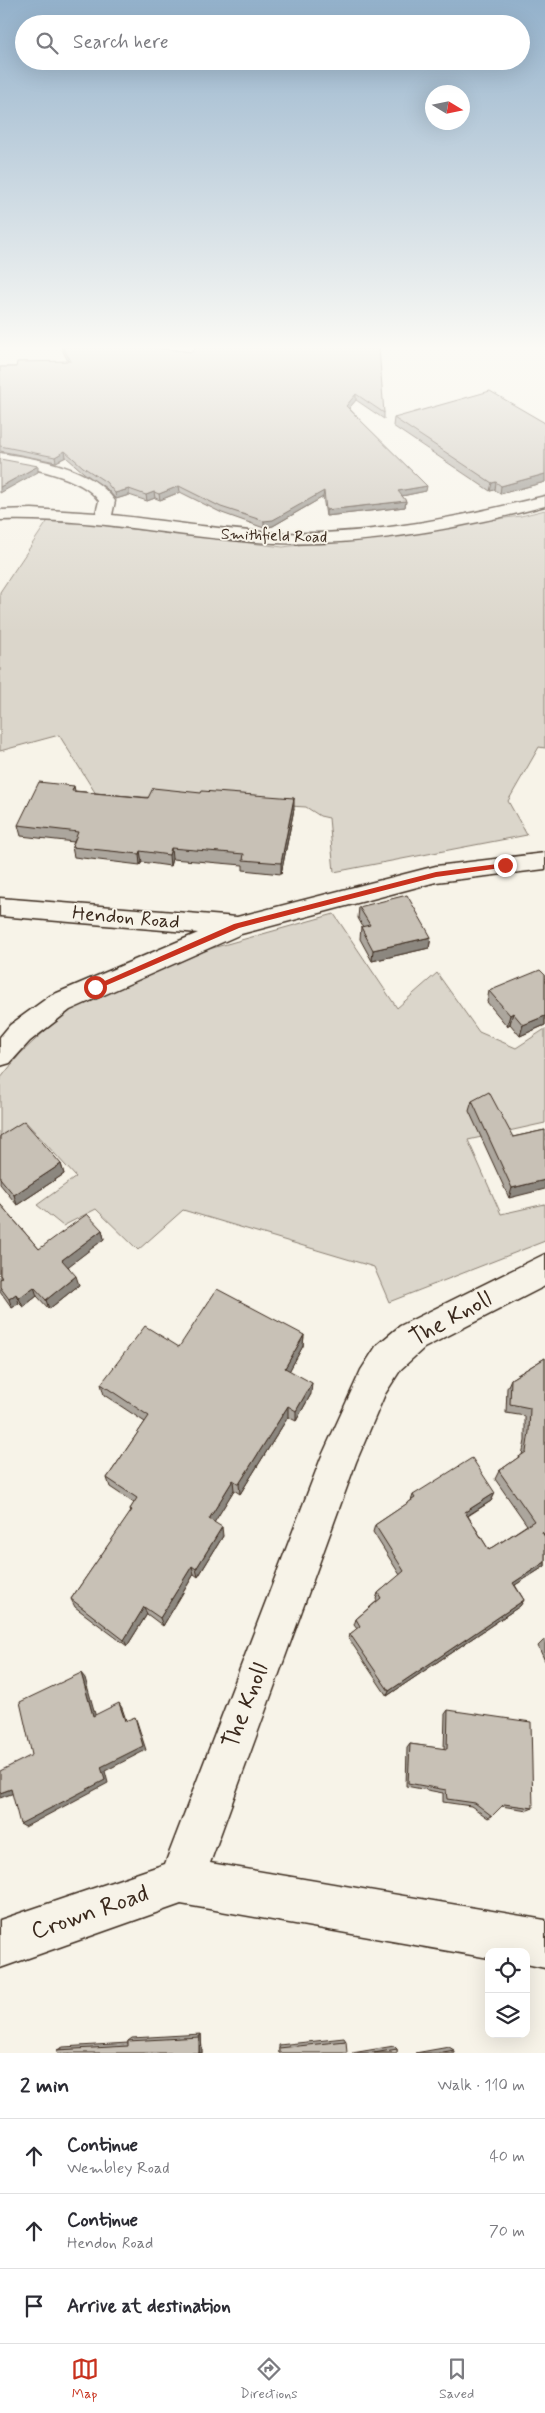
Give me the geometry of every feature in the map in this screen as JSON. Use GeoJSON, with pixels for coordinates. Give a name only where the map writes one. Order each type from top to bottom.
{"type":"FeatureCollection","features":[{"type":"Feature","properties":{"kind":"street"},"geometry":{"type":"LineString","coordinates":[[0,458],[36,464],[99,489],[107,501],[103,519]]}},
{"type":"Feature","properties":{"kind":"street","name":"Smithfield Road"},"geometry":{"type":"LineString","coordinates":[[0,515],[56,514],[258,538],[314,539],[410,529],[545,502]]}},
{"type":"Feature","properties":{"kind":"street","name":"Hendon Road"},"geometry":{"type":"LineString","coordinates":[[0,907],[179,923],[237,926],[436,874],[545,861]]}},
{"type":"Feature","properties":{"kind":"street"},"geometry":{"type":"LineString","coordinates":[[0,1055],[20,1033],[60,1003],[237,926]]}},
{"type":"Feature","properties":{"kind":"street","name":"The Knoll"},"geometry":{"type":"LineString","coordinates":[[180,1881],[339,1458],[373,1382],[389,1357],[412,1337],[545,1270]]}},
{"type":"Feature","properties":{"kind":"street"},"geometry":{"type":"LineString","coordinates":[[180,1881],[545,1944]]}},
{"type":"Feature","properties":{"kind":"street","name":"Crown Road"},"geometry":{"type":"LineString","coordinates":[[0,1944],[180,1881]]}},
{"type":"Feature","properties":{"kind":"shaded area"},"geometry":{"type":"Polygon","coordinates":[[[545,510],[545,748],[539,747],[508,801],[527,835],[334,872],[329,818],[320,816],[306,807],[96,794],[59,735],[0,751],[0,592],[49,519],[283,547],[521,516],[545,510]]]}},
{"type":"Feature","properties":{"kind":"shaded area"},"geometry":{"type":"Polygon","coordinates":[[[334,914],[397,1008],[437,973],[479,1032],[516,1048],[545,1029],[545,1123],[468,1140],[501,1214],[545,1204],[545,1241],[389,1302],[374,1267],[183,1210],[138,1250],[96,1209],[63,1226],[37,1205],[76,1177],[25,1121],[0,1138],[0,1079],[20,1054],[64,1013],[209,949],[334,914]]]}},
{"type":"Feature","properties":{"kind":"building"},"geometry":{"type":"Polygon","coordinates":[[[0,441],[381,441],[427,486],[398,491],[406,501],[326,510],[324,491],[273,520],[264,521],[221,507],[179,486],[159,494],[154,492],[146,495],[129,489],[115,493],[106,482],[83,467],[65,451],[55,457],[0,446],[0,441]]]}},
{"type":"Feature","properties":{"kind":"building"},"geometry":{"type":"Polygon","coordinates":[[[428,441],[545,441],[545,474],[501,486],[496,482],[492,483],[428,441]]]}},
{"type":"Feature","properties":{"kind":"building"},"geometry":{"type":"Polygon","coordinates":[[[0,459],[38,466],[0,487],[0,459]]]}},
{"type":"Feature","properties":{"kind":"building"},"geometry":{"type":"Polygon","coordinates":[[[39,782],[74,786],[72,791],[148,798],[153,788],[201,793],[202,791],[294,798],[281,863],[243,860],[244,854],[171,848],[169,855],[140,851],[139,854],[72,847],[78,832],[18,825],[39,782]]]}},
{"type":"Feature","properties":{"kind":"building"},"geometry":{"type":"Polygon","coordinates":[[[407,895],[431,937],[373,950],[361,927],[370,925],[359,907],[407,895]]]}},
{"type":"Feature","properties":{"kind":"building"},"geometry":{"type":"Polygon","coordinates":[[[540,970],[545,975],[545,1016],[523,1025],[513,1013],[510,1015],[489,991],[540,970]]]}},
{"type":"Feature","properties":{"kind":"building"},"geometry":{"type":"Polygon","coordinates":[[[489,1092],[513,1137],[545,1130],[545,1180],[512,1188],[472,1101],[489,1092]]]}},
{"type":"Feature","properties":{"kind":"building"},"geometry":{"type":"Polygon","coordinates":[[[24,1121],[61,1164],[14,1195],[0,1178],[0,1136],[24,1121]]]}},
{"type":"Feature","properties":{"kind":"building"},"geometry":{"type":"Polygon","coordinates":[[[0,1204],[39,1249],[87,1214],[102,1230],[62,1260],[76,1276],[46,1300],[34,1287],[19,1298],[16,1294],[9,1299],[0,1287],[0,1279],[2,1278],[0,1275],[0,1204]]]}},
{"type":"Feature","properties":{"kind":"building"},"geometry":{"type":"Polygon","coordinates":[[[217,1289],[304,1335],[285,1368],[312,1383],[296,1411],[288,1406],[239,1484],[233,1480],[209,1519],[222,1527],[196,1569],[192,1566],[160,1618],[144,1607],[124,1640],[71,1599],[132,1510],[130,1509],[137,1498],[107,1478],[149,1416],[101,1384],[145,1326],[179,1347],[217,1289]]]}},
{"type":"Feature","properties":{"kind":"building"},"geometry":{"type":"Polygon","coordinates":[[[545,1358],[545,1536],[542,1532],[545,1537],[545,1562],[513,1583],[524,1600],[389,1691],[350,1634],[360,1626],[356,1619],[381,1598],[378,1593],[404,1571],[375,1525],[415,1498],[413,1495],[472,1458],[495,1493],[465,1512],[489,1550],[534,1521],[499,1471],[526,1452],[529,1432],[530,1408],[510,1404],[511,1379],[545,1358]]]}},
{"type":"Feature","properties":{"kind":"building"},"geometry":{"type":"Polygon","coordinates":[[[81,1673],[93,1716],[119,1703],[125,1721],[135,1717],[143,1746],[101,1767],[105,1780],[20,1824],[11,1789],[0,1793],[0,1771],[32,1755],[20,1702],[81,1673]]]}},
{"type":"Feature","properties":{"kind":"building"},"geometry":{"type":"Polygon","coordinates":[[[448,1710],[531,1722],[533,1808],[504,1804],[492,1816],[475,1803],[447,1799],[446,1790],[408,1783],[410,1744],[447,1749],[448,1710]]]}},
{"type":"Feature","properties":{"kind":"building"},"geometry":{"type":"Polygon","coordinates":[[[199,2037],[199,2053],[57,2053],[57,2050],[128,2046],[128,2041],[199,2037]]]}},
{"type":"Feature","properties":{"kind":"building"},"geometry":{"type":"Polygon","coordinates":[[[346,2041],[347,2053],[279,2053],[279,2048],[346,2041]]]}},
{"type":"Feature","properties":{"kind":"building"},"geometry":{"type":"Polygon","coordinates":[[[397,2049],[397,2053],[374,2053],[397,2049]]]}},
{"type":"Feature","properties":{"kind":"building"},"geometry":{"type":"Polygon","coordinates":[[[454,2050],[455,2053],[438,2053],[454,2050]]]}},
{"type":"Feature","properties":{"kind":"route"},"geometry":{"type":"LineString","coordinates":[[95,987],[237,926],[436,874],[505,865]]}}]}
